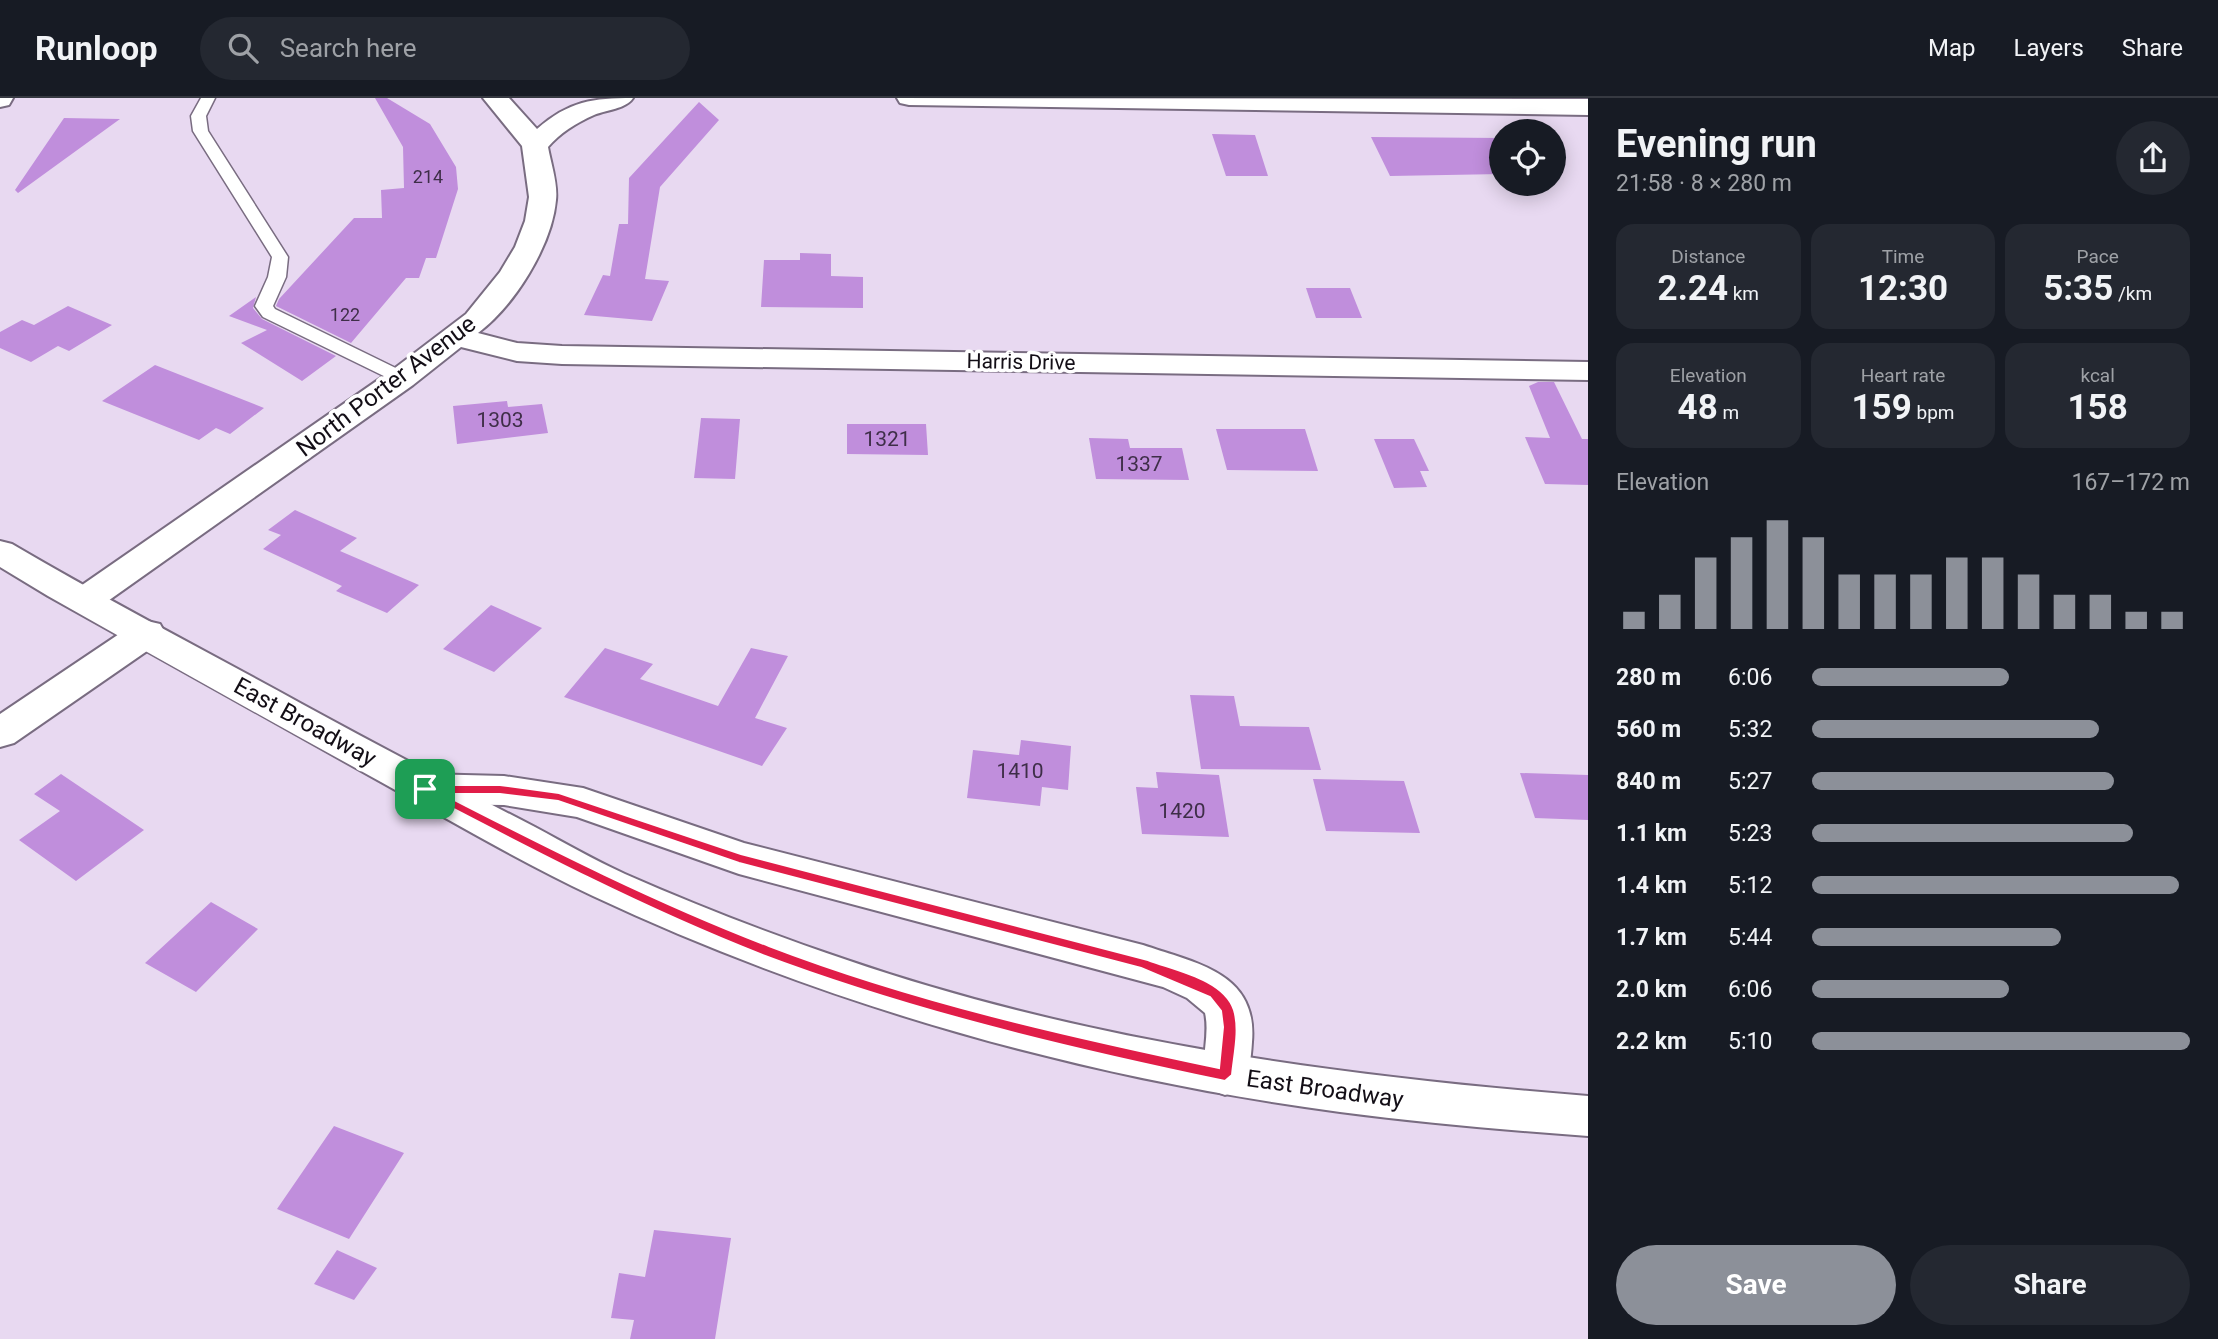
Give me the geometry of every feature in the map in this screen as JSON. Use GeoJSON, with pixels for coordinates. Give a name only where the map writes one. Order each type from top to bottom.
{"type":"FeatureCollection","features":[{"type":"Feature","properties":{"kind":"street","name":"North Porter Avenue"},"geometry":{"type":"LineString","coordinates":[[85,600],[402,378],[477,320],[513,275],[530,247],[539,221],[543,197],[535,146],[521,125],[495,98]]}},
{"type":"Feature","properties":{"kind":"street"},"geometry":{"type":"LineString","coordinates":[[535,146],[543,136],[575,114],[621,98]]}},
{"type":"Feature","properties":{"kind":"street"},"geometry":{"type":"LineString","coordinates":[[909,98],[1588,107]]}},
{"type":"Feature","properties":{"kind":"street","name":"Harris Drive"},"geometry":{"type":"LineString","coordinates":[[456,337],[517,352],[562,355],[1588,371]]}},
{"type":"Feature","properties":{"kind":"street","name":"East Broadway"},"geometry":{"type":"LineString","coordinates":[[0,552],[425,789],[608,884],[765,950],[898,996],[1077,1044],[1225,1075],[1413,1102],[1588,1116]]}},
{"type":"Feature","properties":{"kind":"street"},"geometry":{"type":"LineString","coordinates":[[0,733],[146,634]]}},
{"type":"Feature","properties":{"kind":"street"},"geometry":{"type":"LineString","coordinates":[[425,789],[500,789],[559,797],[739,858],[1143,963],[1215,993],[1227,1009],[1229,1027],[1225,1075]]}},
{"type":"Feature","properties":{"kind":"lane"},"geometry":{"type":"LineString","coordinates":[[208,98],[196,122],[198,129],[280,257],[280,267],[264,306],[269,313],[402,378]]}},
{"type":"Feature","properties":{"kind":"building"},"geometry":{"type":"Polygon","coordinates":[[[375,98],[387,98],[430,124],[456,167],[458,189],[436,258],[426,258],[419,278],[406,278],[351,343],[276,306],[279,299],[354,218],[382,218],[381,190],[404,188],[403,147],[375,98]]]}},
{"type":"Feature","properties":{"kind":"building"},"geometry":{"type":"Polygon","coordinates":[[[699,102],[719,120],[660,187],[645,279],[669,281],[652,321],[584,315],[603,275],[610,276],[619,224],[628,224],[629,178],[699,102]]]}},
{"type":"Feature","properties":{"kind":"building"},"geometry":{"type":"Polygon","coordinates":[[[64,118],[120,119],[18,193],[15,190],[64,118]]]}},
{"type":"Feature","properties":{"kind":"building"},"geometry":{"type":"Polygon","coordinates":[[[1212,134],[1255,135],[1268,176],[1226,176],[1212,134]]]}},
{"type":"Feature","properties":{"kind":"building"},"geometry":{"type":"Polygon","coordinates":[[[1371,137],[1489,138],[1489,174],[1390,176],[1371,137]]]}},
{"type":"Feature","properties":{"kind":"building"},"geometry":{"type":"Polygon","coordinates":[[[800,253],[831,254],[831,276],[863,277],[863,308],[761,307],[764,260],[800,260],[800,253]]]}},
{"type":"Feature","properties":{"kind":"building"},"geometry":{"type":"Polygon","coordinates":[[[1306,288],[1350,288],[1362,318],[1316,318],[1306,288]]]}},
{"type":"Feature","properties":{"kind":"building"},"geometry":{"type":"Polygon","coordinates":[[[256,297],[253,308],[262,319],[336,356],[302,381],[241,343],[267,330],[229,316],[256,297]]]}},
{"type":"Feature","properties":{"kind":"building"},"geometry":{"type":"Polygon","coordinates":[[[68,306],[112,325],[69,351],[58,346],[31,362],[0,348],[0,332],[22,320],[34,325],[68,306]]]}},
{"type":"Feature","properties":{"kind":"building"},"geometry":{"type":"Polygon","coordinates":[[[155,365],[264,408],[230,434],[216,428],[199,440],[102,401],[155,365]]]}},
{"type":"Feature","properties":{"kind":"building"},"geometry":{"type":"Polygon","coordinates":[[[1538,382],[1554,382],[1582,439],[1588,439],[1588,485],[1545,484],[1525,437],[1550,438],[1529,386],[1538,382]]]}},
{"type":"Feature","properties":{"kind":"building"},"geometry":{"type":"Polygon","coordinates":[[[507,401],[508,407],[542,404],[548,433],[457,444],[453,406],[507,401]]]}},
{"type":"Feature","properties":{"kind":"building"},"geometry":{"type":"Polygon","coordinates":[[[701,418],[740,419],[735,479],[694,478],[701,418]]]}},
{"type":"Feature","properties":{"kind":"building"},"geometry":{"type":"Polygon","coordinates":[[[847,424],[926,424],[928,455],[847,454],[847,424]]]}},
{"type":"Feature","properties":{"kind":"building"},"geometry":{"type":"Polygon","coordinates":[[[1216,429],[1305,429],[1318,471],[1227,470],[1216,429]]]}},
{"type":"Feature","properties":{"kind":"building"},"geometry":{"type":"Polygon","coordinates":[[[1089,438],[1128,439],[1130,448],[1182,448],[1189,480],[1096,479],[1089,438]]]}},
{"type":"Feature","properties":{"kind":"building"},"geometry":{"type":"Polygon","coordinates":[[[1374,439],[1414,439],[1429,471],[1420,471],[1427,487],[1394,488],[1374,439]]]}},
{"type":"Feature","properties":{"kind":"building"},"geometry":{"type":"Polygon","coordinates":[[[295,510],[357,538],[340,551],[419,585],[387,613],[336,591],[342,586],[263,549],[281,535],[268,530],[295,510]]]}},
{"type":"Feature","properties":{"kind":"building"},"geometry":{"type":"Polygon","coordinates":[[[491,605],[542,628],[494,672],[443,649],[491,605]]]}},
{"type":"Feature","properties":{"kind":"building"},"geometry":{"type":"Polygon","coordinates":[[[605,648],[653,664],[640,679],[718,706],[751,648],[788,656],[755,718],[787,728],[762,766],[564,697],[605,648]]]}},
{"type":"Feature","properties":{"kind":"building"},"geometry":{"type":"Polygon","coordinates":[[[1190,695],[1234,696],[1240,726],[1309,727],[1321,770],[1201,769],[1190,695]]]}},
{"type":"Feature","properties":{"kind":"building"},"geometry":{"type":"Polygon","coordinates":[[[1021,740],[1071,746],[1068,790],[1042,787],[1040,806],[967,798],[973,750],[1019,755],[1021,740]]]}},
{"type":"Feature","properties":{"kind":"building"},"geometry":{"type":"Polygon","coordinates":[[[1156,772],[1219,775],[1229,837],[1142,834],[1136,787],[1158,788],[1156,772]]]}},
{"type":"Feature","properties":{"kind":"building"},"geometry":{"type":"Polygon","coordinates":[[[1520,773],[1588,775],[1588,820],[1535,818],[1520,773]]]}},
{"type":"Feature","properties":{"kind":"building"},"geometry":{"type":"Polygon","coordinates":[[[61,774],[144,830],[76,881],[19,840],[60,811],[34,794],[61,774]]]}},
{"type":"Feature","properties":{"kind":"building"},"geometry":{"type":"Polygon","coordinates":[[[1313,779],[1404,781],[1420,833],[1326,831],[1313,779]]]}},
{"type":"Feature","properties":{"kind":"building"},"geometry":{"type":"Polygon","coordinates":[[[211,902],[258,929],[196,992],[145,963],[211,902]]]}},
{"type":"Feature","properties":{"kind":"building"},"geometry":{"type":"Polygon","coordinates":[[[334,1126],[404,1153],[349,1239],[277,1209],[334,1126]]]}},
{"type":"Feature","properties":{"kind":"building"},"geometry":{"type":"Polygon","coordinates":[[[654,1230],[731,1238],[715,1339],[630,1339],[634,1320],[611,1318],[619,1273],[645,1277],[654,1230]]]}},
{"type":"Feature","properties":{"kind":"building"},"geometry":{"type":"Polygon","coordinates":[[[337,1250],[377,1268],[354,1300],[314,1284],[337,1250]]]}},
{"type":"Feature","properties":{"kind":"route"},"geometry":{"type":"LineString","coordinates":[[425,789],[500,789],[559,797],[739,858],[1143,963],[1215,993],[1227,1009],[1229,1027],[1225,1075],[1077,1044],[898,996],[765,950],[608,884],[425,789]]}}]}
